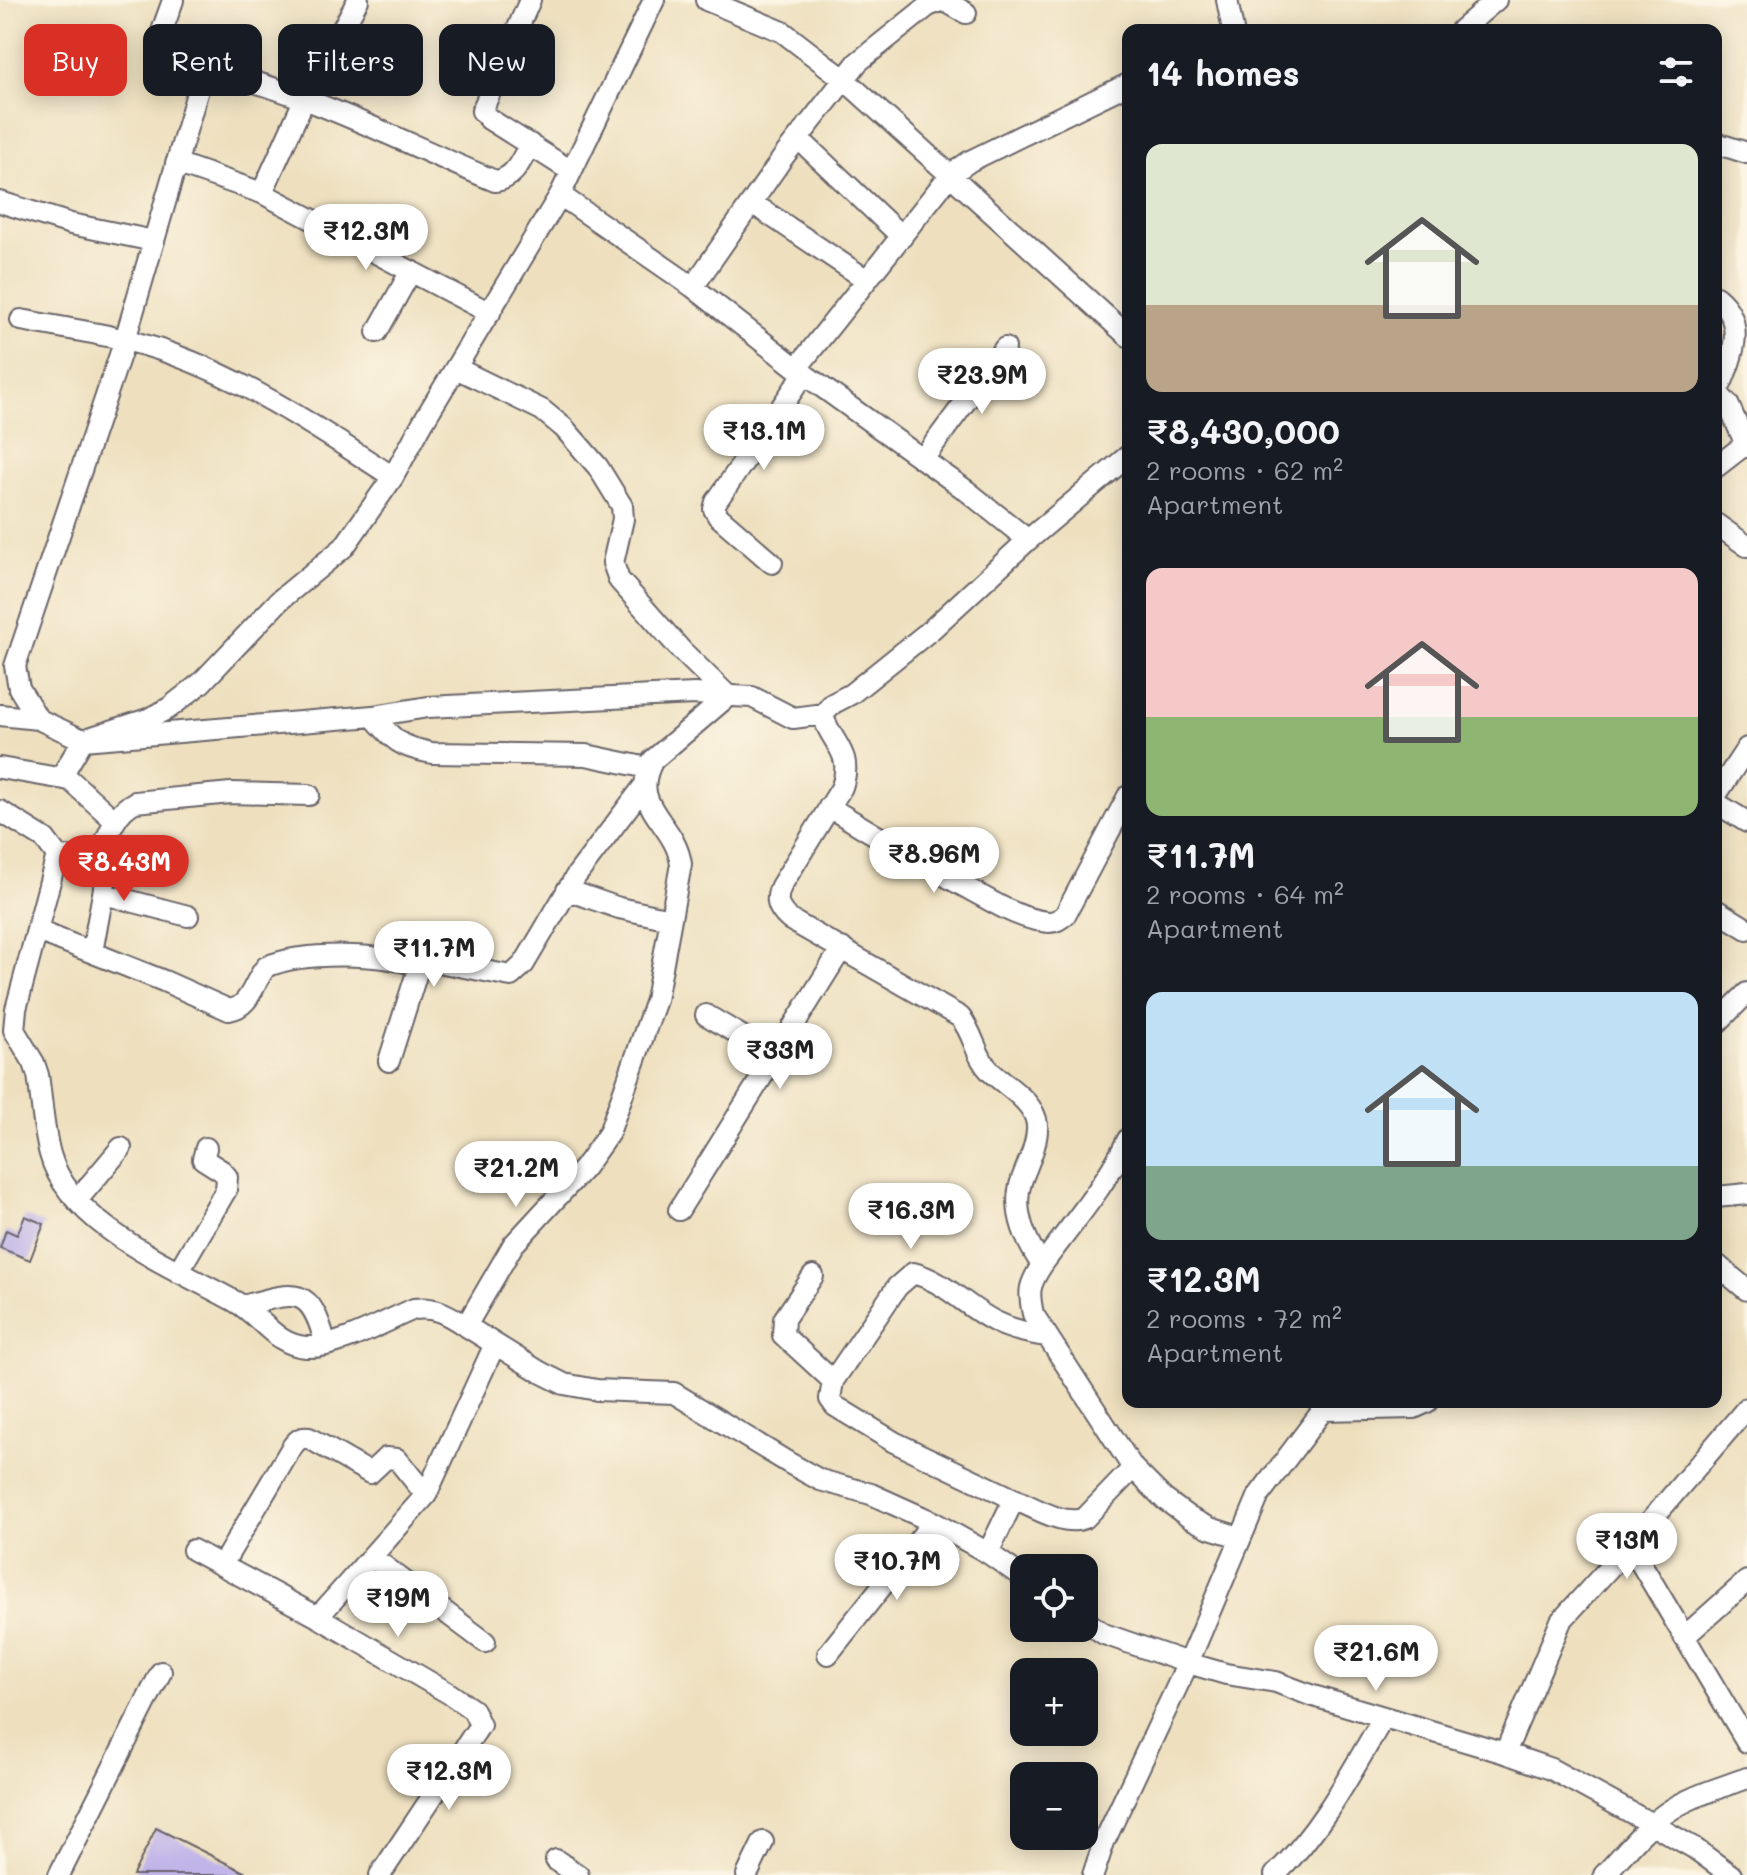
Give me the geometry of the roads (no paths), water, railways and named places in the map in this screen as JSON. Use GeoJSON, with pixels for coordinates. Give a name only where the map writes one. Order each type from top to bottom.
{"type":"FeatureCollection","features":[{"type":"Feature","properties":{"kind":"street"},"geometry":{"type":"LineString","coordinates":[[165,24],[173,0]]}},
{"type":"Feature","properties":{"kind":"street"},"geometry":{"type":"LineString","coordinates":[[262,193],[305,98],[358,0]]}},
{"type":"Feature","properties":{"kind":"street"},"geometry":{"type":"LineString","coordinates":[[530,0],[482,111],[489,119],[571,171]]}},
{"type":"Feature","properties":{"kind":"street"},"geometry":{"type":"LineString","coordinates":[[61,777],[83,740],[148,719],[169,708],[201,683],[266,614],[344,547],[393,477],[560,195],[654,0]]}},
{"type":"Feature","properties":{"kind":"street"},"geometry":{"type":"LineString","coordinates":[[706,0],[783,32],[845,80],[1122,331]]}},
{"type":"Feature","properties":{"kind":"street"},"geometry":{"type":"LineString","coordinates":[[693,287],[798,138],[863,56],[928,6],[943,0],[966,13]]}},
{"type":"Feature","properties":{"kind":"street"},"geometry":{"type":"LineString","coordinates":[[1227,0],[1229,24]]}},
{"type":"Feature","properties":{"kind":"street"},"geometry":{"type":"LineString","coordinates":[[1468,24],[1496,0]]}},
{"type":"Feature","properties":{"kind":"street"},"geometry":{"type":"LineString","coordinates":[[262,84],[305,98],[495,181],[513,174],[530,144]]}},
{"type":"Feature","properties":{"kind":"street"},"geometry":{"type":"LineString","coordinates":[[772,563],[718,516],[714,509],[716,502],[801,371],[867,280],[950,175],[970,161],[1122,87]]}},
{"type":"Feature","properties":{"kind":"street"},"geometry":{"type":"LineString","coordinates":[[38,719],[19,688],[15,666],[125,340],[196,96]]}},
{"type":"Feature","properties":{"kind":"street"},"geometry":{"type":"LineString","coordinates":[[798,138],[902,237]]}},
{"type":"Feature","properties":{"kind":"street"},"geometry":{"type":"LineString","coordinates":[[1722,145],[1747,153]]}},
{"type":"Feature","properties":{"kind":"street"},"geometry":{"type":"LineString","coordinates":[[176,163],[262,193],[490,313]]}},
{"type":"Feature","properties":{"kind":"street"},"geometry":{"type":"LineString","coordinates":[[560,195],[693,287],[1028,540]]}},
{"type":"Feature","properties":{"kind":"street"},"geometry":{"type":"LineString","coordinates":[[0,202],[71,224],[154,241]]}},
{"type":"Feature","properties":{"kind":"street"},"geometry":{"type":"LineString","coordinates":[[752,203],[867,280]]}},
{"type":"Feature","properties":{"kind":"street"},"geometry":{"type":"LineString","coordinates":[[377,332],[411,271]]}},
{"type":"Feature","properties":{"kind":"street"},"geometry":{"type":"LineString","coordinates":[[1722,300],[1737,312],[1742,325],[1738,348],[1722,382]]}},
{"type":"Feature","properties":{"kind":"street"},"geometry":{"type":"LineString","coordinates":[[21,320],[125,340],[172,354],[240,383],[393,477]]}},
{"type":"Feature","properties":{"kind":"street"},"geometry":{"type":"LineString","coordinates":[[923,459],[1005,348]]}},
{"type":"Feature","properties":{"kind":"street"},"geometry":{"type":"LineString","coordinates":[[456,368],[542,410],[564,428],[598,467],[622,506],[623,519],[613,563],[619,580],[681,650],[728,696]]}},
{"type":"Feature","properties":{"kind":"street"},"geometry":{"type":"LineString","coordinates":[[1722,397],[1728,404],[1746,445],[1722,463]]}},
{"type":"Feature","properties":{"kind":"street"},"geometry":{"type":"LineString","coordinates":[[0,715],[38,719],[83,740],[373,716],[428,707],[694,694],[752,697],[793,718],[824,714],[832,704],[851,694],[932,629],[1028,540],[1122,461]]}},
{"type":"Feature","properties":{"kind":"street"},"geometry":{"type":"LineString","coordinates":[[1722,528],[1747,546]]}},
{"type":"Feature","properties":{"kind":"street"},"geometry":{"type":"LineString","coordinates":[[389,1061],[419,966],[433,961],[511,976],[524,964],[567,890],[646,777],[653,760],[728,696]]}},
{"type":"Feature","properties":{"kind":"street"},"geometry":{"type":"LineString","coordinates":[[824,714],[826,726],[839,743],[845,762],[845,777],[842,787],[781,886],[777,905],[789,919],[960,1017],[970,1028],[984,1064],[1034,1114],[1037,1126],[1017,1205],[1027,1243],[1042,1265]]}},
{"type":"Feature","properties":{"kind":"street"},"geometry":{"type":"LineString","coordinates":[[373,716],[393,740],[410,749],[432,753],[586,755],[646,777]]}},
{"type":"Feature","properties":{"kind":"street"},"geometry":{"type":"LineString","coordinates":[[1722,786],[1747,748]]}},
{"type":"Feature","properties":{"kind":"street"},"geometry":{"type":"LineString","coordinates":[[0,768],[61,777],[77,786],[115,821]]}},
{"type":"Feature","properties":{"kind":"street"},"geometry":{"type":"LineString","coordinates":[[466,1326],[513,1245],[584,1168],[609,1133],[656,1000],[681,864],[679,855],[648,804],[646,777]]}},
{"type":"Feature","properties":{"kind":"street"},"geometry":{"type":"LineString","coordinates":[[96,863],[115,821],[124,809],[142,801],[231,793],[309,795]]}},
{"type":"Feature","properties":{"kind":"street"},"geometry":{"type":"LineString","coordinates":[[829,807],[926,866],[999,905],[1049,922],[1065,915],[1122,807]]}},
{"type":"Feature","properties":{"kind":"street"},"geometry":{"type":"LineString","coordinates":[[1722,807],[1747,822]]}},
{"type":"Feature","properties":{"kind":"street"},"geometry":{"type":"LineString","coordinates":[[0,811],[45,839],[57,855],[96,863]]}},
{"type":"Feature","properties":{"kind":"street"},"geometry":{"type":"LineString","coordinates":[[57,855],[16,1009],[7,1030],[34,1063],[50,1154],[59,1176],[111,1231],[178,1272],[243,1306],[280,1338],[293,1345],[308,1348],[326,1345],[414,1309],[428,1307],[440,1310],[564,1384],[597,1390],[674,1393],[820,1480],[871,1494],[933,1522],[1010,1568]]}},
{"type":"Feature","properties":{"kind":"street"},"geometry":{"type":"LineString","coordinates":[[92,952],[104,894],[104,878],[96,863]]}},
{"type":"Feature","properties":{"kind":"street"},"geometry":{"type":"LineString","coordinates":[[567,890],[619,908],[670,919]]}},
{"type":"Feature","properties":{"kind":"street"},"geometry":{"type":"LineString","coordinates":[[104,894],[188,916]]}},
{"type":"Feature","properties":{"kind":"street"},"geometry":{"type":"LineString","coordinates":[[1722,914],[1747,929]]}},
{"type":"Feature","properties":{"kind":"street"},"geometry":{"type":"LineString","coordinates":[[38,931],[229,1010],[246,1002],[266,967],[286,960],[360,956],[399,959],[419,966]]}},
{"type":"Feature","properties":{"kind":"street"},"geometry":{"type":"LineString","coordinates":[[679,1210],[842,948]]}},
{"type":"Feature","properties":{"kind":"street"},"geometry":{"type":"LineString","coordinates":[[1722,1018],[1747,993]]}},
{"type":"Feature","properties":{"kind":"street"},"geometry":{"type":"LineString","coordinates":[[706,1015],[776,1056]]}},
{"type":"Feature","properties":{"kind":"street"},"geometry":{"type":"LineString","coordinates":[[78,1199],[121,1148]]}},
{"type":"Feature","properties":{"kind":"street"},"geometry":{"type":"LineString","coordinates":[[178,1272],[226,1190],[227,1177],[203,1159],[206,1148]]}},
{"type":"Feature","properties":{"kind":"street"},"geometry":{"type":"LineString","coordinates":[[1122,1151],[1096,1193],[1031,1282],[1033,1314],[1133,1468],[1164,1499],[1190,1518],[1239,1537]]}},
{"type":"Feature","properties":{"kind":"street"},"geometry":{"type":"LineString","coordinates":[[1722,1196],[1747,1194]]}},
{"type":"Feature","properties":{"kind":"street"},"geometry":{"type":"LineString","coordinates":[[1722,1269],[1747,1290]]}},
{"type":"Feature","properties":{"kind":"street"},"geometry":{"type":"LineString","coordinates":[[1046,1336],[1019,1331],[994,1321],[927,1277],[913,1273],[897,1287],[833,1381],[830,1399],[835,1406],[894,1442],[1014,1499],[1065,1519],[1078,1521],[1085,1518],[1133,1468]]}},
{"type":"Feature","properties":{"kind":"street"},"geometry":{"type":"LineString","coordinates":[[813,1276],[784,1319],[781,1330],[792,1346],[833,1381]]}},
{"type":"Feature","properties":{"kind":"street"},"geometry":{"type":"LineString","coordinates":[[243,1306],[282,1295],[305,1299],[313,1305],[319,1317],[326,1345]]}},
{"type":"Feature","properties":{"kind":"street"},"geometry":{"type":"LineString","coordinates":[[318,1617],[426,1495],[495,1344]]}},
{"type":"Feature","properties":{"kind":"street"},"geometry":{"type":"LineString","coordinates":[[1093,1875],[1104,1842],[1188,1663],[1259,1495],[1324,1408]]}},
{"type":"Feature","properties":{"kind":"street"},"geometry":{"type":"LineString","coordinates":[[1505,1753],[1561,1621],[1747,1408]]}},
{"type":"Feature","properties":{"kind":"street"},"geometry":{"type":"LineString","coordinates":[[222,1565],[292,1447],[303,1437],[370,1473],[386,1458],[397,1459],[426,1495]]}},
{"type":"Feature","properties":{"kind":"street"},"geometry":{"type":"LineString","coordinates":[[988,1553],[1014,1499]]}},
{"type":"Feature","properties":{"kind":"street"},"geometry":{"type":"LineString","coordinates":[[828,1654],[933,1522]]}},
{"type":"Feature","properties":{"kind":"street"},"geometry":{"type":"LineString","coordinates":[[1630,1545],[1747,1742]]}},
{"type":"Feature","properties":{"kind":"street"},"geometry":{"type":"LineString","coordinates":[[193,1550],[318,1617],[473,1710],[480,1725],[380,1875]]}},
{"type":"Feature","properties":{"kind":"street"},"geometry":{"type":"LineString","coordinates":[[372,1557],[485,1642]]}},
{"type":"Feature","properties":{"kind":"street"},"geometry":{"type":"LineString","coordinates":[[1684,1637],[1747,1581]]}},
{"type":"Feature","properties":{"kind":"street"},"geometry":{"type":"LineString","coordinates":[[1098,1630],[1188,1663],[1226,1674],[1276,1682],[1551,1769],[1694,1848],[1731,1875]]}},
{"type":"Feature","properties":{"kind":"street"},"geometry":{"type":"LineString","coordinates":[[59,1875],[161,1672]]}},
{"type":"Feature","properties":{"kind":"street"},"geometry":{"type":"LineString","coordinates":[[1275,1875],[1301,1849],[1329,1811],[1383,1718]]}},
{"type":"Feature","properties":{"kind":"street"},"geometry":{"type":"LineString","coordinates":[[1604,1875],[1652,1824],[1688,1800],[1747,1778]]}},
{"type":"Feature","properties":{"kind":"street"},"geometry":{"type":"LineString","coordinates":[[747,1875],[763,1842]]}},
{"type":"Feature","properties":{"kind":"street"},"geometry":{"type":"LineString","coordinates":[[556,1860],[578,1875]]}}]}
